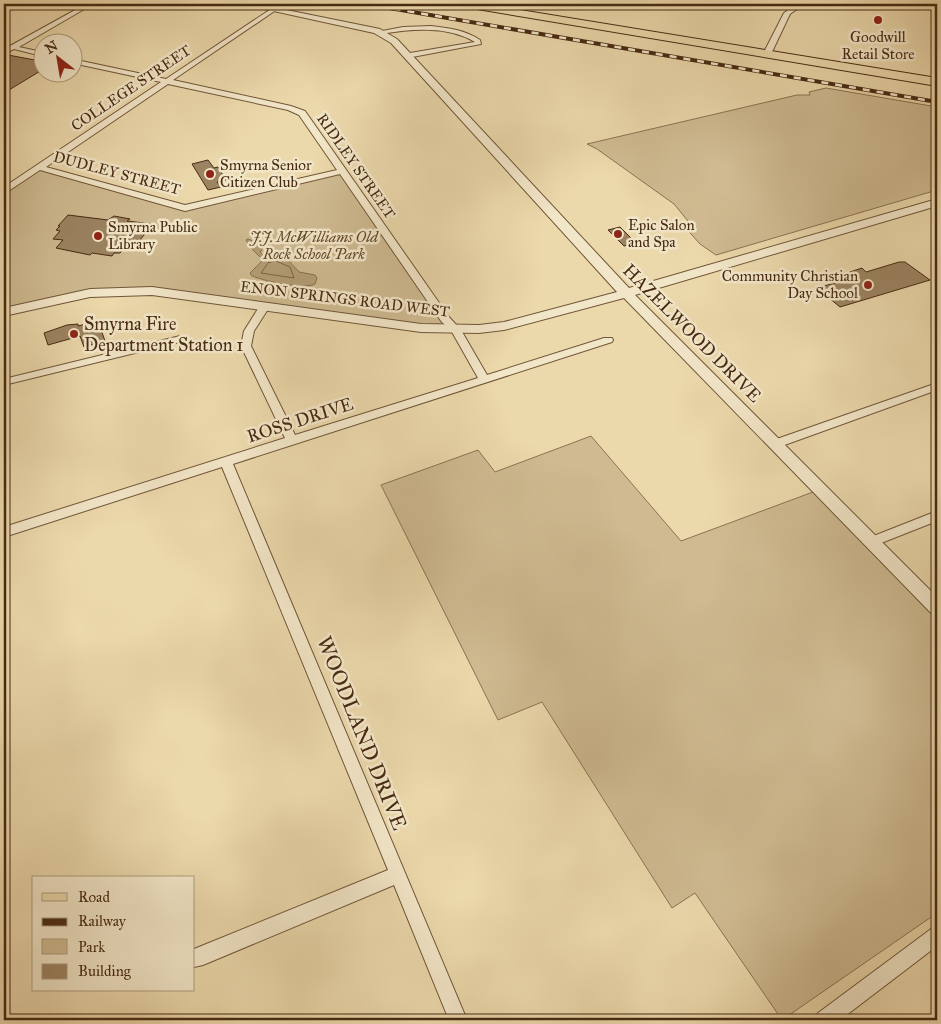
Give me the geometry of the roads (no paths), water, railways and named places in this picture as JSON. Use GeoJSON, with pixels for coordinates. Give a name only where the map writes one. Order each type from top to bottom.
{"type":"FeatureCollection","features":[{"type":"Feature","properties":{"kind":"main road"},"geometry":{"type":"LineString","coordinates":[[465,4],[769,52],[937,74]]}},
{"type":"Feature","properties":{"kind":"main road"},"geometry":{"type":"LineString","coordinates":[[494,4],[937,82]]}},
{"type":"Feature","properties":{"kind":"street"},"geometry":{"type":"LineString","coordinates":[[4,52],[90,4]]}},
{"type":"Feature","properties":{"kind":"street","name":"HAZELWOOD DRIVE"},"geometry":{"type":"LineString","coordinates":[[246,4],[380,32],[419,27],[467,35],[478,41],[478,44],[407,56]]}},
{"type":"Feature","properties":{"kind":"street"},"geometry":{"type":"LineString","coordinates":[[769,52],[787,13],[801,4]]}},
{"type":"Feature","properties":{"kind":"street","name":"COLLEGE STREET"},"geometry":{"type":"LineString","coordinates":[[4,191],[274,9]]}},
{"type":"Feature","properties":{"kind":"street","name":"HAZELWOOD DRIVE"},"geometry":{"type":"LineString","coordinates":[[380,32],[394,41],[626,294],[937,608]]}},
{"type":"Feature","properties":{"kind":"street"},"geometry":{"type":"LineString","coordinates":[[12,47],[32,52]]}},
{"type":"Feature","properties":{"kind":"street","name":"RIDLEY STREET"},"geometry":{"type":"LineString","coordinates":[[82,62],[281,106],[302,114],[445,320],[456,330],[484,379]]}},
{"type":"Feature","properties":{"kind":"street","name":"DUDLEY STREET"},"geometry":{"type":"LineString","coordinates":[[38,167],[178,206],[189,207],[343,171]]}},
{"type":"Feature","properties":{"kind":"street","name":"ENON SPRINGS ROAD WEST"},"geometry":{"type":"LineString","coordinates":[[4,312],[77,295],[137,290],[175,293],[421,328],[456,330],[504,326],[626,294],[937,202]]}},
{"type":"Feature","properties":{"kind":"street"},"geometry":{"type":"LineString","coordinates":[[265,306],[249,330],[246,346],[292,440]]}},
{"type":"Feature","properties":{"kind":"street"},"geometry":{"type":"LineString","coordinates":[[4,382],[180,339]]}},
{"type":"Feature","properties":{"kind":"street","name":"ROSS DRIVE"},"geometry":{"type":"LineString","coordinates":[[4,532],[608,340]]}},
{"type":"Feature","properties":{"kind":"street"},"geometry":{"type":"LineString","coordinates":[[775,444],[937,386]]}},
{"type":"Feature","properties":{"kind":"street","name":"WOODLAND DRIVE"},"geometry":{"type":"LineString","coordinates":[[226,462],[458,1020]]}},
{"type":"Feature","properties":{"kind":"street"},"geometry":{"type":"LineString","coordinates":[[871,542],[937,516]]}},
{"type":"Feature","properties":{"kind":"street"},"geometry":{"type":"LineString","coordinates":[[195,958],[397,875]]}},
{"type":"Feature","properties":{"kind":"street"},"geometry":{"type":"LineString","coordinates":[[825,1020],[937,935]]}},
{"type":"Feature","properties":{"kind":"water"},"geometry":{"type":"Polygon","coordinates":[[[246,240],[258,243],[263,248],[260,252],[266,258],[282,257],[289,261],[299,272],[315,275],[317,278],[315,284],[309,286],[293,285],[252,276],[250,273],[263,260],[253,250],[246,240]]]}},
{"type":"Feature","properties":{"kind":"railway"},"geometry":{"type":"LineString","coordinates":[[366,4],[937,102]]}},
{"type":"Feature","properties":{"kind":"place","name":"Goodwill Retail Store"},"geometry":{"type":"Point","coordinates":[878,20]}},
{"type":"Feature","properties":{"kind":"place","name":"Smyrna Senior Citizen Club"},"geometry":{"type":"Point","coordinates":[210,174]}},
{"type":"Feature","properties":{"kind":"place","name":"Epic Salon and Spa"},"geometry":{"type":"Point","coordinates":[618,234]}},
{"type":"Feature","properties":{"kind":"place","name":"Smyrna Public Library"},"geometry":{"type":"Point","coordinates":[98,236]}},
{"type":"Feature","properties":{"kind":"place","name":"Community Christian Day School"},"geometry":{"type":"Point","coordinates":[868,285]}},
{"type":"Feature","properties":{"kind":"place","name":"Smyrna Fire Department Station 1"},"geometry":{"type":"Point","coordinates":[74,334]}},
{"type":"Feature","properties":{"kind":"park label","name":"J.J. McWilliams Old Rock School Park"},"geometry":{"type":"Point","coordinates":[314,246]}}]}
